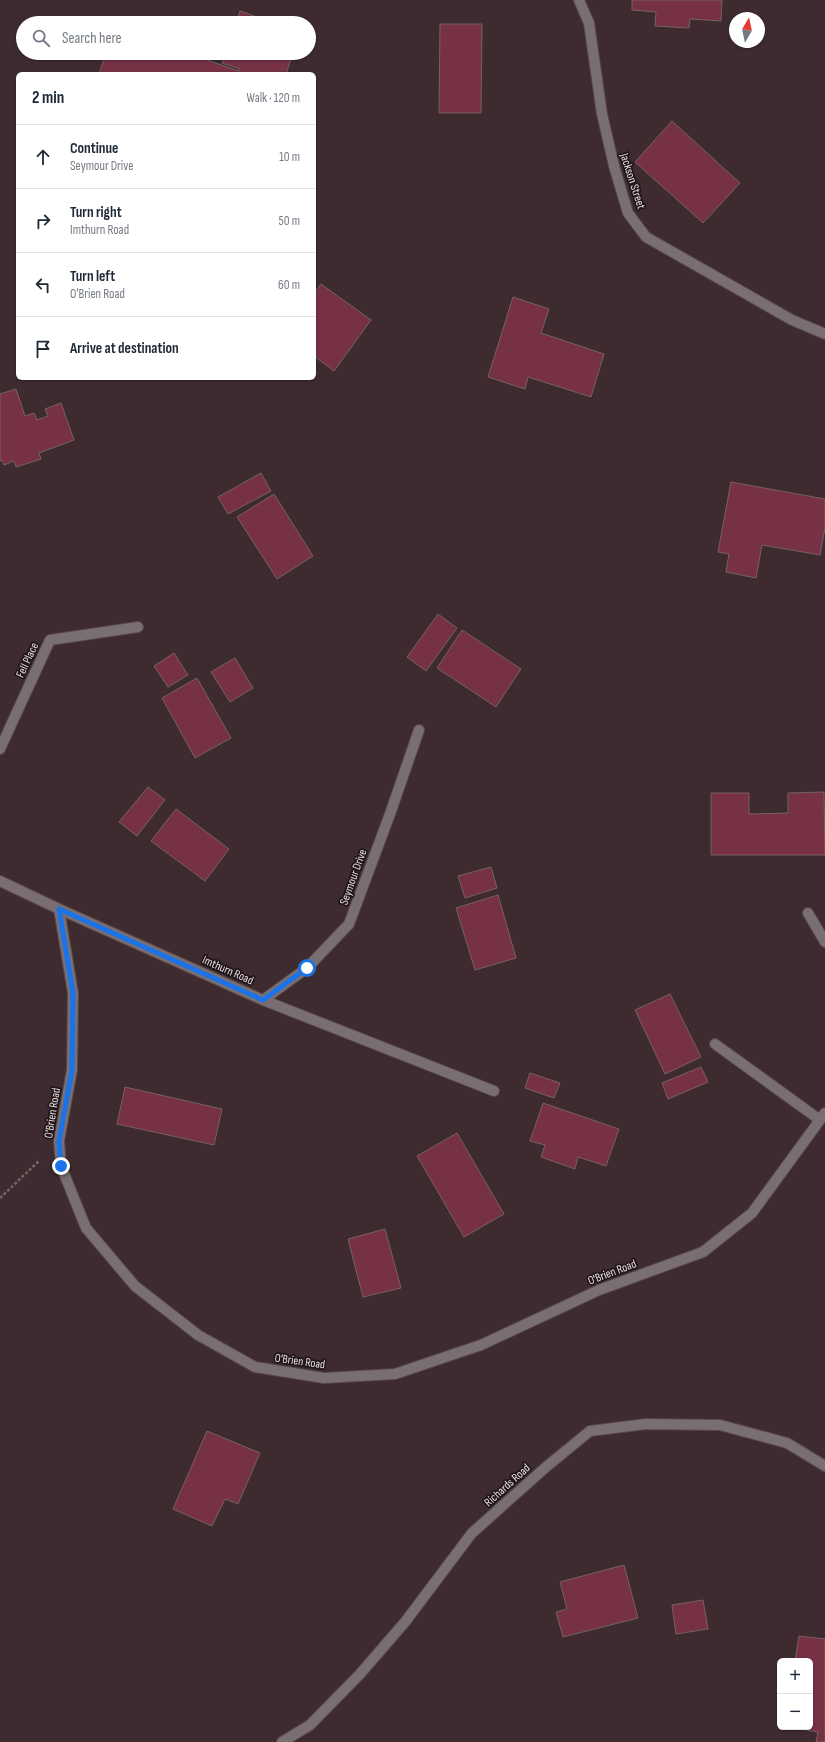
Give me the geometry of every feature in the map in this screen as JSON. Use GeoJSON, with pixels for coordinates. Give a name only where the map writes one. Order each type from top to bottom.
{"type":"FeatureCollection","features":[{"type":"Feature","properties":{"kind":"street","name":"Jackson Street"},"geometry":{"type":"LineString","coordinates":[[579,0],[589,23],[602,114],[614,166],[628,213],[646,236],[792,320],[825,334]]}},
{"type":"Feature","properties":{"kind":"street","name":"Fell Place"},"geometry":{"type":"LineString","coordinates":[[0,749],[50,640],[138,627]]}},
{"type":"Feature","properties":{"kind":"street","name":"Seymour Drive"},"geometry":{"type":"LineString","coordinates":[[263,1000],[307,968],[349,924],[390,814],[419,730]]}},
{"type":"Feature","properties":{"kind":"street","name":"Imthurn Road"},"geometry":{"type":"LineString","coordinates":[[0,882],[263,1000],[494,1091]]}},
{"type":"Feature","properties":{"kind":"street","name":"O'Brien Road"},"geometry":{"type":"LineString","coordinates":[[59,909],[73,993],[72,1070],[59,1141],[61,1166],[86,1228],[135,1286],[198,1335],[255,1367],[324,1378],[395,1374],[481,1345],[599,1290],[703,1252],[752,1213],[822,1116]]}},
{"type":"Feature","properties":{"kind":"street"},"geometry":{"type":"LineString","coordinates":[[808,913],[825,942]]}},
{"type":"Feature","properties":{"kind":"street"},"geometry":{"type":"LineString","coordinates":[[714,1044],[822,1116]]}},
{"type":"Feature","properties":{"kind":"street","name":"Richards Road"},"geometry":{"type":"LineString","coordinates":[[282,1742],[310,1725],[360,1674],[405,1622],[472,1533],[546,1467],[590,1431],[646,1424],[720,1425],[787,1443],[825,1466]]}},
{"type":"Feature","properties":{"kind":"path"},"geometry":{"type":"LineString","coordinates":[[0,1198],[59,1141]]}},
{"type":"Feature","properties":{"kind":"building"},"geometry":{"type":"Polygon","coordinates":[[[632,0],[722,0],[721,21],[690,19],[689,28],[655,26],[656,12],[632,10],[632,0]]]}},
{"type":"Feature","properties":{"kind":"building"},"geometry":{"type":"Polygon","coordinates":[[[240,11],[254,16],[238,16],[240,11]]]}},
{"type":"Feature","properties":{"kind":"building"},"geometry":{"type":"Polygon","coordinates":[[[440,24],[482,24],[481,113],[439,113],[440,24]]]}},
{"type":"Feature","properties":{"kind":"building"},"geometry":{"type":"Polygon","coordinates":[[[104,60],[207,60],[239,71],[240,69],[222,63],[223,60],[291,60],[287,72],[100,72],[104,60]]]}},
{"type":"Feature","properties":{"kind":"building"},"geometry":{"type":"Polygon","coordinates":[[[672,121],[740,183],[703,223],[635,162],[672,121]]]}},
{"type":"Feature","properties":{"kind":"building"},"geometry":{"type":"Polygon","coordinates":[[[321,284],[371,320],[334,371],[316,358],[316,291],[321,284]]]}},
{"type":"Feature","properties":{"kind":"building"},"geometry":{"type":"Polygon","coordinates":[[[513,297],[549,309],[541,333],[604,354],[591,397],[528,377],[525,389],[488,377],[513,297]]]}},
{"type":"Feature","properties":{"kind":"building"},"geometry":{"type":"Polygon","coordinates":[[[16,389],[25,416],[34,413],[37,420],[48,416],[45,409],[61,403],[74,440],[39,453],[41,459],[16,467],[14,461],[4,465],[2,460],[0,461],[0,394],[16,389]]]}},
{"type":"Feature","properties":{"kind":"building"},"geometry":{"type":"Polygon","coordinates":[[[261,473],[271,491],[228,514],[218,497],[261,473]]]}},
{"type":"Feature","properties":{"kind":"building"},"geometry":{"type":"Polygon","coordinates":[[[731,482],[825,499],[825,528],[820,555],[762,545],[756,578],[726,572],[729,554],[718,552],[731,482]]]}},
{"type":"Feature","properties":{"kind":"building"},"geometry":{"type":"Polygon","coordinates":[[[274,494],[313,556],[277,579],[237,517],[274,494]]]}},
{"type":"Feature","properties":{"kind":"building"},"geometry":{"type":"Polygon","coordinates":[[[438,614],[457,628],[426,671],[407,657],[438,614]]]}},
{"type":"Feature","properties":{"kind":"building"},"geometry":{"type":"Polygon","coordinates":[[[462,630],[521,669],[496,707],[437,668],[462,630]]]}},
{"type":"Feature","properties":{"kind":"building"},"geometry":{"type":"Polygon","coordinates":[[[174,653],[188,675],[168,687],[154,666],[174,653]]]}},
{"type":"Feature","properties":{"kind":"building"},"geometry":{"type":"Polygon","coordinates":[[[235,658],[253,688],[230,702],[211,672],[235,658]]]}},
{"type":"Feature","properties":{"kind":"building"},"geometry":{"type":"Polygon","coordinates":[[[197,678],[231,738],[195,758],[162,698],[197,678]]]}},
{"type":"Feature","properties":{"kind":"building"},"geometry":{"type":"Polygon","coordinates":[[[148,787],[165,800],[137,836],[119,822],[148,787]]]}},
{"type":"Feature","properties":{"kind":"building"},"geometry":{"type":"Polygon","coordinates":[[[824,792],[825,855],[711,855],[711,793],[749,793],[749,814],[788,813],[788,793],[824,792]]]}},
{"type":"Feature","properties":{"kind":"building"},"geometry":{"type":"Polygon","coordinates":[[[176,809],[229,849],[205,881],[151,841],[176,809]]]}},
{"type":"Feature","properties":{"kind":"building"},"geometry":{"type":"Polygon","coordinates":[[[491,867],[497,888],[465,898],[458,876],[491,867]]]}},
{"type":"Feature","properties":{"kind":"building"},"geometry":{"type":"Polygon","coordinates":[[[498,895],[516,958],[475,970],[456,908],[498,895]]]}},
{"type":"Feature","properties":{"kind":"building"},"geometry":{"type":"Polygon","coordinates":[[[670,994],[701,1057],[665,1074],[635,1010],[670,994]]]}},
{"type":"Feature","properties":{"kind":"building"},"geometry":{"type":"Polygon","coordinates":[[[701,1067],[708,1082],[668,1099],[662,1083],[701,1067]]]}},
{"type":"Feature","properties":{"kind":"building"},"geometry":{"type":"Polygon","coordinates":[[[530,1073],[560,1083],[554,1098],[525,1088],[530,1073]]]}},
{"type":"Feature","properties":{"kind":"building"},"geometry":{"type":"Polygon","coordinates":[[[125,1087],[222,1109],[214,1145],[117,1124],[125,1087]]]}},
{"type":"Feature","properties":{"kind":"building"},"geometry":{"type":"Polygon","coordinates":[[[543,1103],[619,1129],[606,1166],[578,1157],[575,1169],[541,1157],[545,1145],[530,1141],[543,1103]]]}},
{"type":"Feature","properties":{"kind":"building"},"geometry":{"type":"Polygon","coordinates":[[[457,1133],[504,1214],[464,1237],[417,1156],[457,1133]]]}},
{"type":"Feature","properties":{"kind":"building"},"geometry":{"type":"Polygon","coordinates":[[[385,1229],[401,1288],[363,1297],[348,1239],[385,1229]]]}},
{"type":"Feature","properties":{"kind":"building"},"geometry":{"type":"Polygon","coordinates":[[[207,1431],[260,1453],[238,1504],[225,1499],[212,1526],[173,1509],[207,1431]]]}},
{"type":"Feature","properties":{"kind":"building"},"geometry":{"type":"Polygon","coordinates":[[[624,1565],[638,1618],[563,1637],[556,1612],[567,1609],[560,1582],[624,1565]]]}},
{"type":"Feature","properties":{"kind":"building"},"geometry":{"type":"Polygon","coordinates":[[[703,1600],[708,1629],[676,1634],[672,1605],[703,1600]]]}},
{"type":"Feature","properties":{"kind":"building"},"geometry":{"type":"Polygon","coordinates":[[[799,1636],[825,1639],[825,1742],[816,1742],[818,1732],[807,1730],[813,1730],[813,1658],[795,1658],[799,1636]]]}},
{"type":"Feature","properties":{"kind":"route"},"geometry":{"type":"LineString","coordinates":[[61,1166],[59,1141],[72,1070],[73,993],[59,909],[263,1000],[307,968]]}}]}
